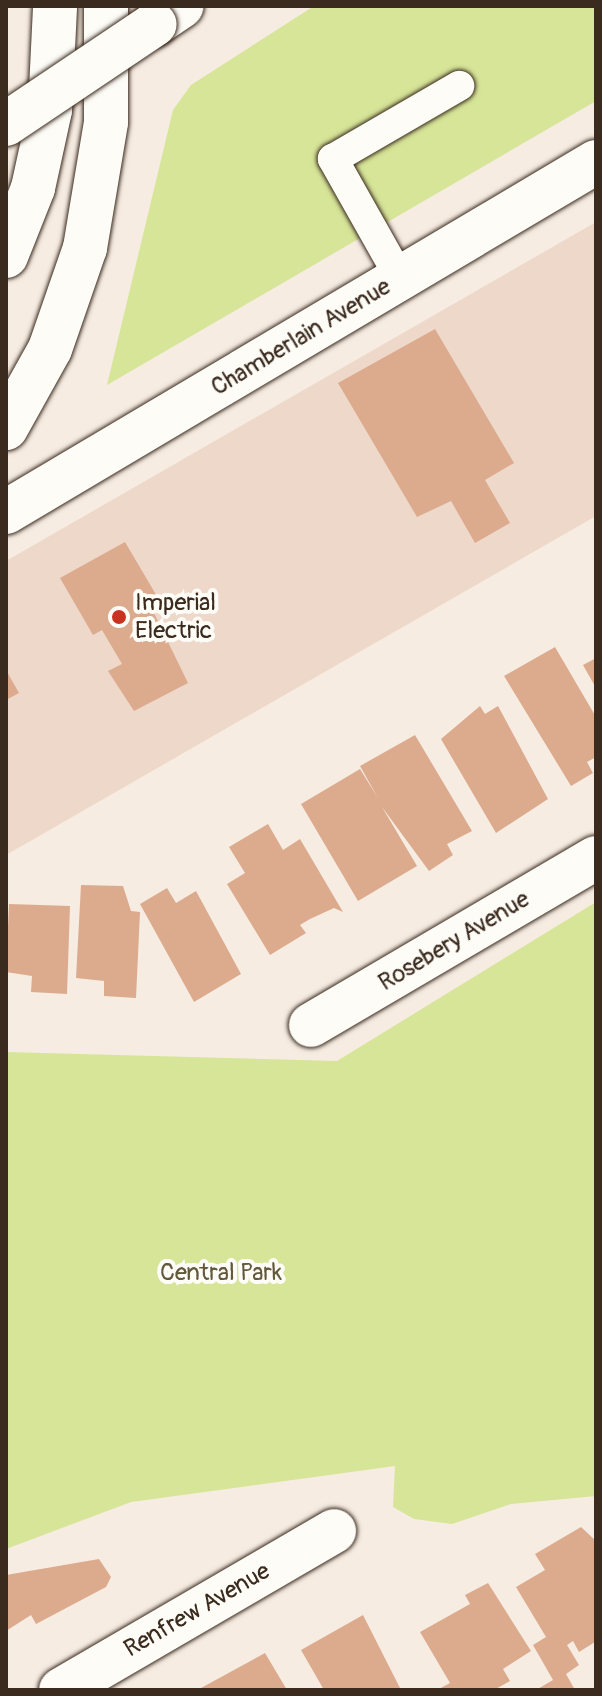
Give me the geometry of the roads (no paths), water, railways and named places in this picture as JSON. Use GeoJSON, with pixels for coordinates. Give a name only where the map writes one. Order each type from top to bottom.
{"type":"FeatureCollection","features":[{"type":"Feature","properties":{"kind":"main road"},"geometry":{"type":"LineString","coordinates":[[6,256],[33,188],[50,110],[55,6]]}},
{"type":"Feature","properties":{"kind":"main road"},"geometry":{"type":"LineString","coordinates":[[6,428],[50,349],[85,248],[106,122],[106,6]]}},
{"type":"Feature","properties":{"kind":"main road"},"geometry":{"type":"LineString","coordinates":[[6,124],[168,15]]}},
{"type":"Feature","properties":{"kind":"main road","name":"Chamberlain Avenue"},"geometry":{"type":"LineString","coordinates":[[6,512],[596,162]]}},
{"type":"Feature","properties":{"kind":"main road","name":"Rosebery Avenue"},"geometry":{"type":"LineString","coordinates":[[311,1025],[596,858]]}},
{"type":"Feature","properties":{"kind":"main road","name":"Renfrew Avenue"},"geometry":{"type":"LineString","coordinates":[[61,1690],[334,1531]]}},
{"type":"Feature","properties":{"kind":"lane"},"geometry":{"type":"LineString","coordinates":[[400,278],[333,159],[459,86]]}},
{"type":"Feature","properties":{"kind":"place","name":"Imperial Electric"},"geometry":{"type":"Point","coordinates":[119,617]}},
{"type":"Feature","properties":{"kind":"park label","name":"Central Park"},"geometry":{"type":"Point","coordinates":[221,1273]}}]}
